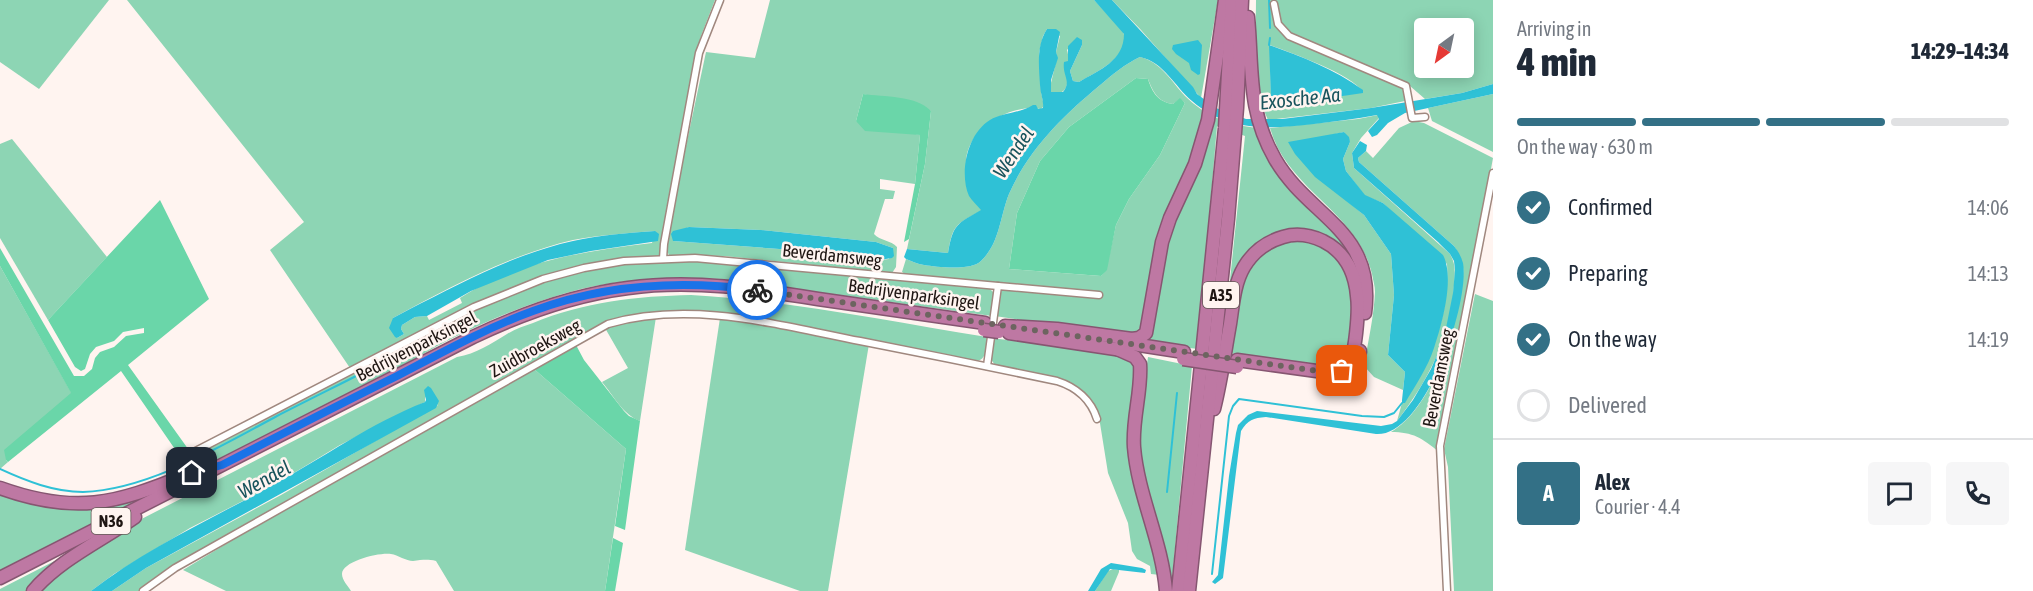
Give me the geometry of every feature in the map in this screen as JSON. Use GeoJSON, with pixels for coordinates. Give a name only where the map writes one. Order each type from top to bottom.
{"type":"FeatureCollection","features":[{"type":"Feature","properties":{"kind":"highway"},"geometry":{"type":"LineString","coordinates":[[1001,328],[1057,329],[1132,339],[1143,335],[1147,330],[1162,242],[1170,218],[1195,164],[1208,120],[1213,98],[1224,0]]}},
{"type":"Feature","properties":{"kind":"highway","name":"A35"},"geometry":{"type":"LineString","coordinates":[[1232,0],[1232,106]]}},
{"type":"Feature","properties":{"kind":"highway","name":"A35"},"geometry":{"type":"LineString","coordinates":[[1179,591],[1245,0]]}},
{"type":"Feature","properties":{"kind":"highway","name":"A35"},"geometry":{"type":"LineString","coordinates":[[1245,0],[1251,87],[1256,113],[1264,135],[1284,171],[1295,185],[1348,237],[1362,265],[1366,280],[1366,308],[1358,368],[1350,373]]}},
{"type":"Feature","properties":{"kind":"highway","name":"A35"},"geometry":{"type":"LineString","coordinates":[[1189,591],[1227,231],[1230,130]]}},
{"type":"Feature","properties":{"kind":"highway","name":"A35"},"geometry":{"type":"LineString","coordinates":[[1203,457],[1218,395],[1236,289],[1250,259],[1259,248],[1270,241],[1288,236],[1306,235],[1315,238],[1339,252],[1351,268],[1356,282],[1358,308],[1350,373]]}},
{"type":"Feature","properties":{"kind":"highway","name":"Bedrijvenparksingel"},"geometry":{"type":"LineString","coordinates":[[0,578],[502,323],[552,304],[606,291],[661,285],[713,285],[793,295],[985,326]]}},
{"type":"Feature","properties":{"kind":"highway","name":"Bedrijvenparksingel"},"geometry":{"type":"LineString","coordinates":[[0,586],[486,338],[528,320],[583,303],[647,292],[724,293],[1001,328],[1237,363],[1338,381],[1344,381],[1350,373]]}},
{"type":"Feature","properties":{"kind":"highway","name":"Bedrijvenparksingel"},"geometry":{"type":"LineString","coordinates":[[1001,328],[1117,349],[1184,355]]}},
{"type":"Feature","properties":{"kind":"highway"},"geometry":{"type":"LineString","coordinates":[[1117,349],[1135,357],[1140,363],[1134,445],[1139,480],[1159,545],[1166,591]]}},
{"type":"Feature","properties":{"kind":"highway","name":"N36"},"geometry":{"type":"LineString","coordinates":[[0,488],[44,501],[81,504],[123,499],[192,473],[222,465]]}},
{"type":"Feature","properties":{"kind":"highway","name":"N36"},"geometry":{"type":"LineString","coordinates":[[33,591],[49,574],[70,558],[104,539],[135,517]]}},
{"type":"Feature","properties":{"kind":"street"},"geometry":{"type":"LineString","coordinates":[[186,456],[474,307],[512,290],[584,268],[624,261],[663,259],[699,53],[720,0]]}},
{"type":"Feature","properties":{"kind":"street"},"geometry":{"type":"LineString","coordinates":[[1274,4],[1278,24],[1289,36],[1406,86],[1412,118],[1425,117]]}},
{"type":"Feature","properties":{"kind":"street","name":"Beverdamsweg"},"geometry":{"type":"LineString","coordinates":[[1447,591],[1440,446],[1493,173]]}},
{"type":"Feature","properties":{"kind":"street","name":"Beverdamsweg"},"geometry":{"type":"LineString","coordinates":[[663,259],[724,260],[1099,295]]}},
{"type":"Feature","properties":{"kind":"street"},"geometry":{"type":"LineString","coordinates":[[987,366],[998,286]]}},
{"type":"Feature","properties":{"kind":"street","name":"Zuidbroeksweg"},"geometry":{"type":"LineString","coordinates":[[143,591],[175,568],[608,324],[625,319],[673,314],[720,316],[774,324],[987,366],[1071,386],[1088,402],[1097,419]]}},
{"type":"Feature","properties":{"kind":"green space"},"geometry":{"type":"Polygon","coordinates":[[[0,0],[109,0],[39,89],[0,62],[0,0]]]}},
{"type":"Feature","properties":{"kind":"green space"},"geometry":{"type":"Polygon","coordinates":[[[127,0],[715,0],[701,36],[695,61],[666,211],[661,256],[584,267],[528,282],[469,306],[350,368],[270,250],[304,222],[127,0]],[[655,231],[573,240],[526,254],[458,284],[393,318],[397,338],[404,334],[401,329],[402,325],[415,317],[427,316],[429,320],[462,303],[460,298],[482,285],[528,266],[577,254],[652,243],[655,231]]]}},
{"type":"Feature","properties":{"kind":"green space"},"geometry":{"type":"Polygon","coordinates":[[[770,0],[1094,0],[1123,31],[1124,40],[1118,56],[1079,82],[1073,81],[1070,71],[1082,45],[1073,43],[1067,50],[1067,86],[1065,90],[1057,93],[1051,92],[1050,87],[1060,36],[1047,29],[1039,53],[1044,106],[1041,109],[1030,108],[1007,113],[987,124],[973,140],[968,150],[966,166],[982,210],[957,226],[948,253],[907,249],[925,164],[931,111],[863,94],[856,121],[920,135],[915,184],[880,179],[880,189],[895,191],[893,199],[885,199],[874,234],[897,247],[896,267],[892,273],[724,256],[669,255],[666,240],[706,52],[755,58],[770,0]],[[689,227],[682,230],[673,241],[793,250],[873,261],[889,259],[893,248],[876,242],[761,230],[689,227]]]}},
{"type":"Feature","properties":{"kind":"green space"},"geometry":{"type":"Polygon","coordinates":[[[1112,0],[1218,0],[1201,98],[1141,30],[1112,0]]]}},
{"type":"Feature","properties":{"kind":"green space"},"geometry":{"type":"Polygon","coordinates":[[[1256,0],[1493,0],[1493,84],[1462,93],[1425,99],[1410,86],[1291,35],[1280,20],[1276,1],[1272,1],[1277,23],[1293,41],[1403,88],[1405,101],[1371,108],[1268,120],[1259,92],[1255,45],[1256,0]],[[1270,45],[1271,97],[1275,100],[1292,97],[1295,94],[1309,101],[1363,92],[1347,78],[1270,45]]]}},
{"type":"Feature","properties":{"kind":"green space"},"geometry":{"type":"Polygon","coordinates":[[[1140,57],[1154,63],[1166,73],[1185,96],[1209,114],[1237,125],[1257,128],[1282,174],[1347,240],[1361,266],[1365,292],[1363,325],[1356,368],[1353,368],[1361,304],[1356,273],[1349,259],[1338,247],[1326,239],[1311,234],[1294,233],[1281,236],[1262,244],[1251,253],[1234,287],[1223,347],[1245,136],[1217,126],[1198,349],[1150,343],[1160,259],[1167,234],[1209,130],[1211,122],[1203,118],[1189,167],[1160,231],[1151,269],[1147,319],[1144,328],[1136,334],[1125,336],[995,316],[999,293],[1006,288],[1098,297],[1099,293],[907,275],[902,272],[906,259],[924,265],[954,268],[970,266],[981,261],[996,238],[1009,194],[1036,148],[1086,97],[1124,66],[1140,57]],[[1136,78],[1069,127],[1040,161],[1017,213],[1009,269],[1101,276],[1106,270],[1116,225],[1129,199],[1160,155],[1185,103],[1180,99],[1173,104],[1163,101],[1154,92],[1148,79],[1136,78]]]}},
{"type":"Feature","properties":{"kind":"green space"},"geometry":{"type":"Polygon","coordinates":[[[1136,78],[1148,79],[1154,92],[1163,101],[1173,104],[1180,98],[1185,103],[1160,155],[1129,199],[1116,225],[1107,270],[1101,276],[1009,269],[1017,213],[1040,161],[1069,127],[1136,78]]]}},
{"type":"Feature","properties":{"kind":"green space"},"geometry":{"type":"Polygon","coordinates":[[[863,94],[908,99],[931,111],[925,164],[909,239],[904,242],[915,184],[920,135],[865,131],[856,121],[863,94]]]}},
{"type":"Feature","properties":{"kind":"green space"},"geometry":{"type":"Polygon","coordinates":[[[1493,94],[1493,152],[1432,121],[1428,108],[1493,94]]]}},
{"type":"Feature","properties":{"kind":"green space"},"geometry":{"type":"Polygon","coordinates":[[[1378,115],[1379,118],[1361,138],[1352,153],[1354,168],[1450,254],[1455,269],[1452,304],[1443,340],[1419,390],[1397,421],[1402,403],[1405,402],[1423,370],[1437,336],[1445,301],[1447,264],[1383,203],[1365,196],[1346,171],[1343,159],[1350,142],[1344,132],[1327,136],[1347,201],[1364,215],[1391,254],[1394,295],[1388,355],[1405,372],[1403,390],[1374,377],[1364,366],[1375,292],[1372,274],[1364,252],[1338,216],[1291,168],[1270,128],[1378,115]]]}},
{"type":"Feature","properties":{"kind":"green space"},"geometry":{"type":"Polygon","coordinates":[[[1414,121],[1424,123],[1493,158],[1439,452],[1417,437],[1391,432],[1418,406],[1439,369],[1458,308],[1463,276],[1461,261],[1454,246],[1359,162],[1358,158],[1366,151],[1373,158],[1399,128],[1414,121]]]}},
{"type":"Feature","properties":{"kind":"green space"},"geometry":{"type":"Polygon","coordinates":[[[12,139],[107,257],[48,320],[0,238],[0,144],[12,139]]]}},
{"type":"Feature","properties":{"kind":"green space"},"geometry":{"type":"Polygon","coordinates":[[[160,200],[209,299],[128,365],[191,453],[179,455],[121,371],[8,462],[4,450],[71,393],[0,266],[0,248],[74,376],[84,376],[92,369],[95,358],[100,352],[114,347],[126,336],[144,333],[144,328],[123,332],[114,341],[96,347],[90,354],[85,369],[81,371],[75,367],[48,320],[160,200]]]}},
{"type":"Feature","properties":{"kind":"green space"},"geometry":{"type":"Polygon","coordinates":[[[1306,241],[1329,251],[1337,258],[1348,276],[1352,298],[1353,334],[1344,365],[1329,370],[1229,353],[1245,277],[1250,268],[1262,255],[1278,246],[1306,241]]]}},
{"type":"Feature","properties":{"kind":"green space"},"geometry":{"type":"Polygon","coordinates":[[[702,259],[985,287],[994,293],[992,316],[722,279],[651,279],[598,285],[533,303],[486,322],[440,344],[366,386],[188,472],[183,458],[474,308],[517,290],[577,271],[649,261],[702,259]]]}},
{"type":"Feature","properties":{"kind":"green space"},"geometry":{"type":"Polygon","coordinates":[[[0,266],[72,394],[6,460],[8,462],[0,469],[0,266]]]}},
{"type":"Feature","properties":{"kind":"green space"},"geometry":{"type":"Polygon","coordinates":[[[1475,294],[1493,301],[1493,591],[1454,591],[1448,467],[1444,449],[1475,294]]]}},
{"type":"Feature","properties":{"kind":"green space"},"geometry":{"type":"Polygon","coordinates":[[[691,295],[803,307],[987,337],[986,349],[984,356],[975,362],[739,316],[650,314],[625,317],[607,322],[140,591],[112,591],[146,568],[281,495],[438,405],[425,397],[425,402],[340,445],[274,485],[190,528],[114,574],[91,591],[36,591],[51,576],[124,528],[457,357],[477,351],[516,329],[591,305],[651,297],[691,295]]]}},
{"type":"Feature","properties":{"kind":"green space"},"geometry":{"type":"Polygon","coordinates":[[[656,317],[640,421],[624,410],[602,382],[628,368],[605,328],[656,317]]]}},
{"type":"Feature","properties":{"kind":"green space"},"geometry":{"type":"Polygon","coordinates":[[[720,318],[869,344],[828,591],[800,591],[685,550],[720,318]]]}},
{"type":"Feature","properties":{"kind":"green space"},"geometry":{"type":"Polygon","coordinates":[[[991,338],[1024,342],[1025,340],[1125,355],[1131,358],[1137,370],[1131,419],[1160,575],[1151,574],[1150,566],[1137,559],[1132,551],[1128,523],[1108,473],[1099,417],[1086,395],[1073,384],[1057,378],[995,365],[990,358],[991,338]]]}},
{"type":"Feature","properties":{"kind":"green space"},"geometry":{"type":"Polygon","coordinates":[[[576,345],[584,360],[624,411],[640,421],[625,530],[615,526],[626,449],[534,369],[576,345]]]}},
{"type":"Feature","properties":{"kind":"green space"},"geometry":{"type":"Polygon","coordinates":[[[1148,357],[1192,366],[1171,591],[1138,460],[1138,425],[1148,357]]]}},
{"type":"Feature","properties":{"kind":"green space"},"geometry":{"type":"Polygon","coordinates":[[[534,369],[626,449],[605,591],[454,591],[436,561],[410,561],[391,554],[371,556],[348,565],[342,574],[351,591],[226,591],[183,570],[249,530],[534,369]]]}},
{"type":"Feature","properties":{"kind":"green space"},"geometry":{"type":"Polygon","coordinates":[[[185,478],[0,574],[0,490],[61,505],[185,478]]]}},
{"type":"Feature","properties":{"kind":"green space"},"geometry":{"type":"Polygon","coordinates":[[[613,538],[623,543],[615,591],[605,591],[613,538]]]}},
{"type":"Feature","properties":{"kind":"green space"},"geometry":{"type":"Polygon","coordinates":[[[76,550],[31,585],[27,591],[0,591],[0,589],[76,550]]]}},
{"type":"Feature","properties":{"kind":"green space"},"geometry":{"type":"Polygon","coordinates":[[[1113,569],[1119,572],[1111,591],[1095,591],[1108,571],[1113,569]]]}},
{"type":"Feature","properties":{"kind":"water","name":"Wendel"},"geometry":{"type":"Polygon","coordinates":[[[1094,0],[1112,0],[1197,94],[1216,108],[1246,119],[1282,119],[1371,108],[1462,93],[1493,84],[1493,94],[1405,113],[1388,123],[1372,137],[1368,131],[1379,119],[1377,115],[1297,126],[1250,126],[1220,118],[1206,111],[1192,101],[1163,69],[1140,57],[1119,70],[1086,97],[1036,148],[1009,194],[996,238],[981,261],[970,266],[954,268],[924,265],[906,259],[904,257],[907,249],[948,253],[957,226],[981,210],[969,196],[966,187],[965,166],[971,144],[982,126],[990,120],[1033,105],[1036,105],[1038,109],[1043,108],[1039,56],[1041,42],[1047,29],[1056,29],[1060,32],[1056,52],[1058,58],[1051,80],[1051,92],[1063,92],[1066,88],[1064,62],[1068,61],[1068,46],[1077,37],[1082,40],[1082,45],[1070,71],[1073,81],[1079,82],[1102,69],[1115,58],[1123,43],[1124,34],[1094,0]]]}},
{"type":"Feature","properties":{"kind":"water"},"geometry":{"type":"Polygon","coordinates":[[[1198,40],[1202,45],[1200,74],[1198,75],[1191,70],[1189,63],[1172,49],[1173,45],[1198,40]]]}},
{"type":"Feature","properties":{"kind":"water"},"geometry":{"type":"Polygon","coordinates":[[[1269,45],[1329,70],[1363,90],[1363,93],[1309,101],[1295,94],[1292,97],[1275,100],[1271,97],[1269,45]]]}},
{"type":"Feature","properties":{"kind":"water"},"geometry":{"type":"Polygon","coordinates":[[[1344,132],[1350,142],[1343,159],[1346,171],[1365,195],[1383,203],[1443,255],[1446,265],[1448,288],[1437,338],[1428,362],[1405,403],[1402,403],[1402,400],[1405,372],[1388,355],[1394,295],[1391,254],[1364,215],[1315,177],[1288,142],[1344,132]]]}},
{"type":"Feature","properties":{"kind":"water"},"geometry":{"type":"Polygon","coordinates":[[[1360,141],[1367,145],[1366,151],[1358,158],[1359,162],[1454,246],[1460,256],[1463,263],[1463,282],[1451,335],[1427,392],[1411,414],[1394,429],[1376,434],[1266,417],[1254,419],[1246,424],[1241,431],[1223,578],[1215,584],[1212,582],[1218,575],[1229,476],[1238,425],[1248,415],[1257,411],[1381,426],[1392,424],[1413,400],[1431,369],[1444,338],[1453,293],[1454,261],[1438,242],[1354,168],[1352,153],[1360,141]]]}},
{"type":"Feature","properties":{"kind":"water"},"geometry":{"type":"Polygon","coordinates":[[[689,227],[761,230],[876,242],[893,248],[894,256],[873,261],[793,250],[673,241],[671,234],[673,231],[689,227]]]}},
{"type":"Feature","properties":{"kind":"water"},"geometry":{"type":"Polygon","coordinates":[[[655,231],[659,234],[658,241],[548,260],[471,291],[427,316],[415,317],[402,325],[401,329],[404,334],[397,338],[389,328],[393,318],[408,310],[488,270],[530,253],[583,239],[655,231]]]}},
{"type":"Feature","properties":{"kind":"water"},"geometry":{"type":"Polygon","coordinates":[[[428,386],[439,401],[436,408],[146,568],[112,591],[91,591],[134,561],[273,485],[366,430],[425,402],[424,390],[428,386]]]}},
{"type":"Feature","properties":{"kind":"water"},"geometry":{"type":"Polygon","coordinates":[[[1111,563],[1146,570],[1145,573],[1110,569],[1095,591],[1088,591],[1101,569],[1111,563]]]}},
{"type":"Feature","properties":{"kind":"waterway"},"geometry":{"type":"LineString","coordinates":[[1269,0],[1270,28]]}},
{"type":"Feature","properties":{"kind":"waterway"},"geometry":{"type":"LineString","coordinates":[[1269,45],[1270,38]]}},
{"type":"Feature","properties":{"kind":"waterway"},"geometry":{"type":"LineString","coordinates":[[0,469],[40,485],[72,492],[133,484],[208,453],[399,354]]}},
{"type":"Feature","properties":{"kind":"waterway"},"geometry":{"type":"LineString","coordinates":[[1167,492],[1177,393]]}},
{"type":"Feature","properties":{"kind":"waterway"},"geometry":{"type":"LineString","coordinates":[[1212,574],[1229,416],[1239,399],[1384,417],[1394,413],[1402,403]]}},
{"type":"Feature","properties":{"kind":"way so far"},"geometry":{"type":"LineString","coordinates":[[757,290],[1331,373],[1342,371]]}},
{"type":"Feature","properties":{"kind":"route"},"geometry":{"type":"LineString","coordinates":[[192,473],[222,465],[473,337],[552,304],[630,287],[691,284],[757,290]]}},
{"type":"Feature","properties":{"kind":"water label","name":"Exosche Aa"},"geometry":{"type":"Point","coordinates":[1300,98]}}]}
